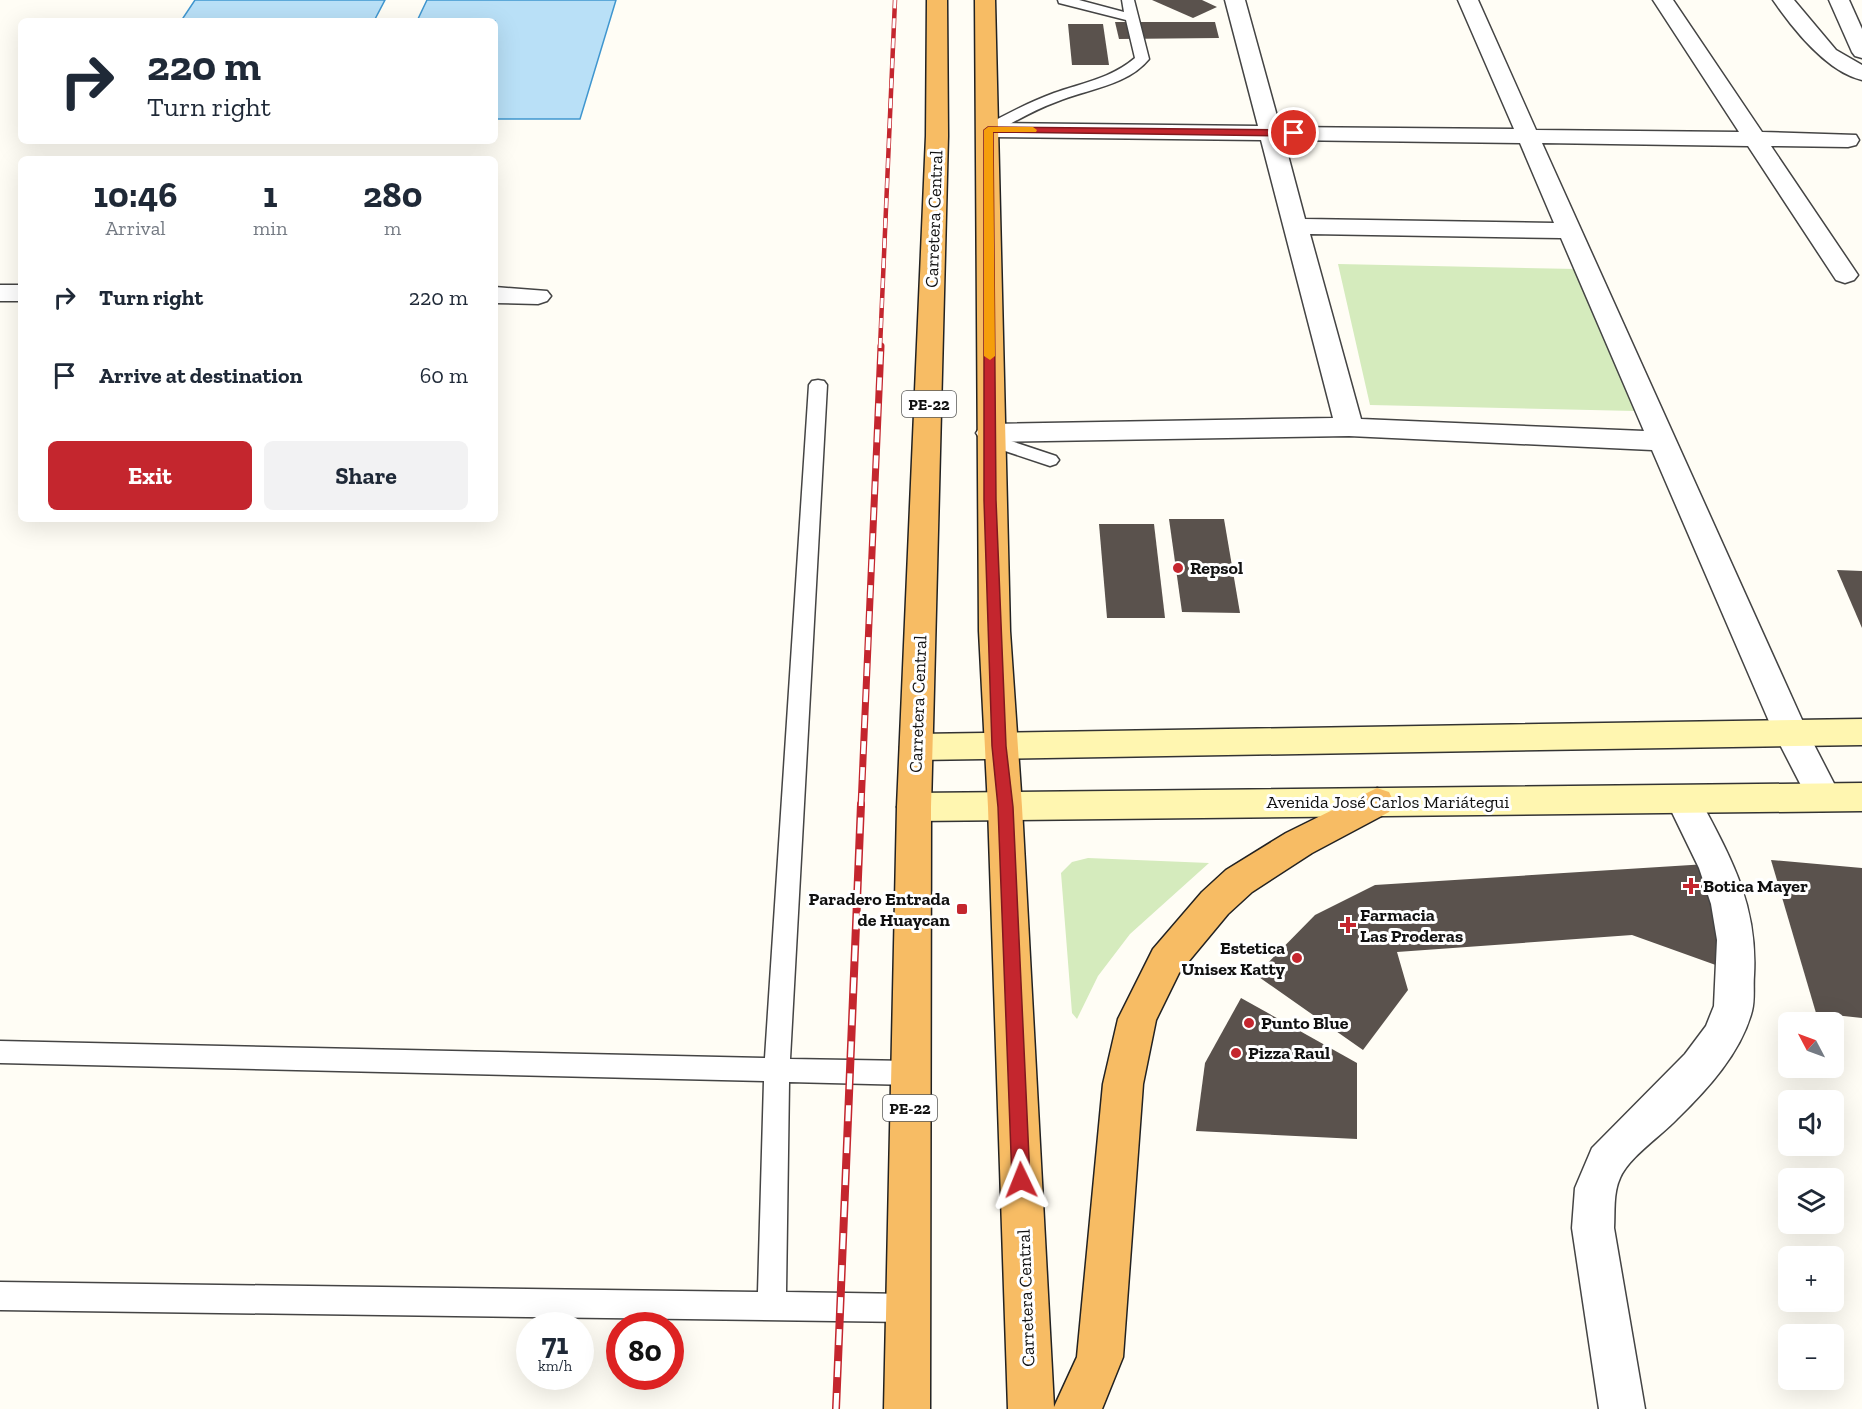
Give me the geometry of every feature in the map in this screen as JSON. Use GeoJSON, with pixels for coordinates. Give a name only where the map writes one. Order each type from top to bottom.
{"type":"FeatureCollection","features":[{"type":"Feature","properties":{"kind":"highway","name":"Carretera Central"},"geometry":{"type":"LineString","coordinates":[[907,1409],[914,807],[937,136],[937,0]]}},
{"type":"Feature","properties":{"kind":"highway","name":"Carretera Central"},"geometry":{"type":"LineString","coordinates":[[985,0],[990,436],[999,746],[1005,807],[1031,1409]]}},
{"type":"Feature","properties":{"kind":"highway"},"geometry":{"type":"LineString","coordinates":[[1076,1409],[1086,1392],[1100,1357],[1123,1084],[1137,1019],[1166,962],[1223,895],[1239,881],[1299,843],[1377,802]]}},
{"type":"Feature","properties":{"kind":"main road"},"geometry":{"type":"LineString","coordinates":[[917,747],[1862,732]]}},
{"type":"Feature","properties":{"kind":"main road","name":"Avenida José Carlos Mariátegui"},"geometry":{"type":"LineString","coordinates":[[914,807],[1683,800],[1862,796]]}},
{"type":"Feature","properties":{"kind":"street"},"geometry":{"type":"LineString","coordinates":[[1235,0],[1349,427]]}},
{"type":"Feature","properties":{"kind":"street"},"geometry":{"type":"LineString","coordinates":[[1468,0],[1791,732],[1824,797]]}},
{"type":"Feature","properties":{"kind":"street"},"geometry":{"type":"LineString","coordinates":[[1664,0],[1845,275]]}},
{"type":"Feature","properties":{"kind":"street"},"geometry":{"type":"LineString","coordinates":[[1783,0],[1829,54],[1862,74]]}},
{"type":"Feature","properties":{"kind":"street"},"geometry":{"type":"LineString","coordinates":[[1839,0],[1862,52]]}},
{"type":"Feature","properties":{"kind":"street"},"geometry":{"type":"LineString","coordinates":[[988,130],[1848,140]]}},
{"type":"Feature","properties":{"kind":"street"},"geometry":{"type":"LineString","coordinates":[[1295,226],[1570,231]]}},
{"type":"Feature","properties":{"kind":"street"},"geometry":{"type":"LineString","coordinates":[[0,293],[18,293]]}},
{"type":"Feature","properties":{"kind":"street"},"geometry":{"type":"LineString","coordinates":[[498,296],[538,296]]}},
{"type":"Feature","properties":{"kind":"street"},"geometry":{"type":"LineString","coordinates":[[990,436],[1349,427],[1662,441]]}},
{"type":"Feature","properties":{"kind":"street"},"geometry":{"type":"LineString","coordinates":[[1622,1409],[1593,1228],[1593,1199],[1601,1171],[1615,1149],[1656,1113],[1710,1056],[1732,1014],[1736,938],[1730,908],[1713,860],[1683,800]]}},
{"type":"Feature","properties":{"kind":"lane"},"geometry":{"type":"LineString","coordinates":[[1064,0],[1133,18]]}},
{"type":"Feature","properties":{"kind":"lane"},"geometry":{"type":"LineString","coordinates":[[988,130],[1041,103],[1107,81],[1135,67],[1142,59],[1128,0]]}},
{"type":"Feature","properties":{"kind":"lane"},"geometry":{"type":"LineString","coordinates":[[772,1307],[777,1070],[818,386]]}},
{"type":"Feature","properties":{"kind":"lane"},"geometry":{"type":"LineString","coordinates":[[990,436],[1050,460]]}},
{"type":"Feature","properties":{"kind":"lane"},"geometry":{"type":"LineString","coordinates":[[0,1052],[911,1073]]}},
{"type":"Feature","properties":{"kind":"lane"},"geometry":{"type":"LineString","coordinates":[[0,1296],[908,1308]]}},
{"type":"Feature","properties":{"kind":"green space"},"geometry":{"type":"Polygon","coordinates":[[[1338,264],[1577,269],[1635,411],[1370,405],[1338,264]]]}},
{"type":"Feature","properties":{"kind":"green space"},"geometry":{"type":"Polygon","coordinates":[[[1088,858],[1209,863],[1130,934],[1098,976],[1077,1019],[1072,1013],[1061,873],[1072,862],[1088,858]]]}},
{"type":"Feature","properties":{"kind":"water"},"geometry":{"type":"Polygon","coordinates":[[[195,0],[385,0],[376,18],[183,18],[195,0]]]}},
{"type":"Feature","properties":{"kind":"water"},"geometry":{"type":"Polygon","coordinates":[[[427,0],[616,0],[580,119],[498,119],[498,18],[418,18],[427,0]]]}},
{"type":"Feature","properties":{"kind":"building"},"geometry":{"type":"Polygon","coordinates":[[[1152,0],[1202,0],[1217,7],[1193,18],[1152,0]]]}},
{"type":"Feature","properties":{"kind":"building"},"geometry":{"type":"Polygon","coordinates":[[[1115,22],[1215,22],[1219,38],[1119,39],[1115,22]]]}},
{"type":"Feature","properties":{"kind":"building"},"geometry":{"type":"Polygon","coordinates":[[[1068,24],[1103,24],[1109,65],[1072,65],[1068,24]]]}},
{"type":"Feature","properties":{"kind":"building"},"geometry":{"type":"Polygon","coordinates":[[[1169,519],[1224,519],[1240,613],[1182,612],[1169,519]]]}},
{"type":"Feature","properties":{"kind":"building"},"geometry":{"type":"Polygon","coordinates":[[[1099,524],[1154,524],[1165,618],[1107,618],[1099,524]]]}},
{"type":"Feature","properties":{"kind":"building"},"geometry":{"type":"Polygon","coordinates":[[[1837,570],[1862,571],[1862,628],[1837,570]]]}},
{"type":"Feature","properties":{"kind":"building"},"geometry":{"type":"Polygon","coordinates":[[[1771,860],[1862,868],[1862,1018],[1844,1016],[1844,1012],[1816,1012],[1771,860]]]}},
{"type":"Feature","properties":{"kind":"building"},"geometry":{"type":"Polygon","coordinates":[[[1707,864],[1724,968],[1632,935],[1397,952],[1408,990],[1363,1050],[1256,975],[1315,915],[1375,885],[1707,864]]]}},
{"type":"Feature","properties":{"kind":"building"},"geometry":{"type":"Polygon","coordinates":[[[1241,998],[1357,1063],[1357,1139],[1196,1131],[1205,1063],[1241,998]]]}},
{"type":"Feature","properties":{"kind":"railway"},"geometry":{"type":"LineString","coordinates":[[880,348],[895,0]]}},
{"type":"Feature","properties":{"kind":"railway"},"geometry":{"type":"LineString","coordinates":[[861,806],[881,346]]}},
{"type":"Feature","properties":{"kind":"railway"},"geometry":{"type":"LineString","coordinates":[[836,1409],[861,804]]}},
{"type":"Feature","properties":{"kind":"slow traffic"},"geometry":{"type":"LineString","coordinates":[[990,356],[988,130],[1033,130]]}},
{"type":"Feature","properties":{"kind":"place","name":"Repsol"},"geometry":{"type":"Point","coordinates":[1178,568]}},
{"type":"Feature","properties":{"kind":"place","name":"Botica Mayer"},"geometry":{"type":"Point","coordinates":[1691,886]}},
{"type":"Feature","properties":{"kind":"place","name":"Paradero Entrada de Huaycan"},"geometry":{"type":"Point","coordinates":[962,909]}},
{"type":"Feature","properties":{"kind":"place","name":"Farmacia Las Proderas"},"geometry":{"type":"Point","coordinates":[1348,925]}},
{"type":"Feature","properties":{"kind":"place","name":"Estetica Unisex Katty"},"geometry":{"type":"Point","coordinates":[1297,958]}},
{"type":"Feature","properties":{"kind":"place","name":"Punto Blue"},"geometry":{"type":"Point","coordinates":[1249,1023]}},
{"type":"Feature","properties":{"kind":"place","name":"Pizza Raul"},"geometry":{"type":"Point","coordinates":[1236,1053]}},
{"type":"Feature","properties":{"kind":"route"},"geometry":{"type":"LineString","coordinates":[[1021,1180],[1005,807],[999,746],[990,500],[988,130],[1294,133]]}}]}
